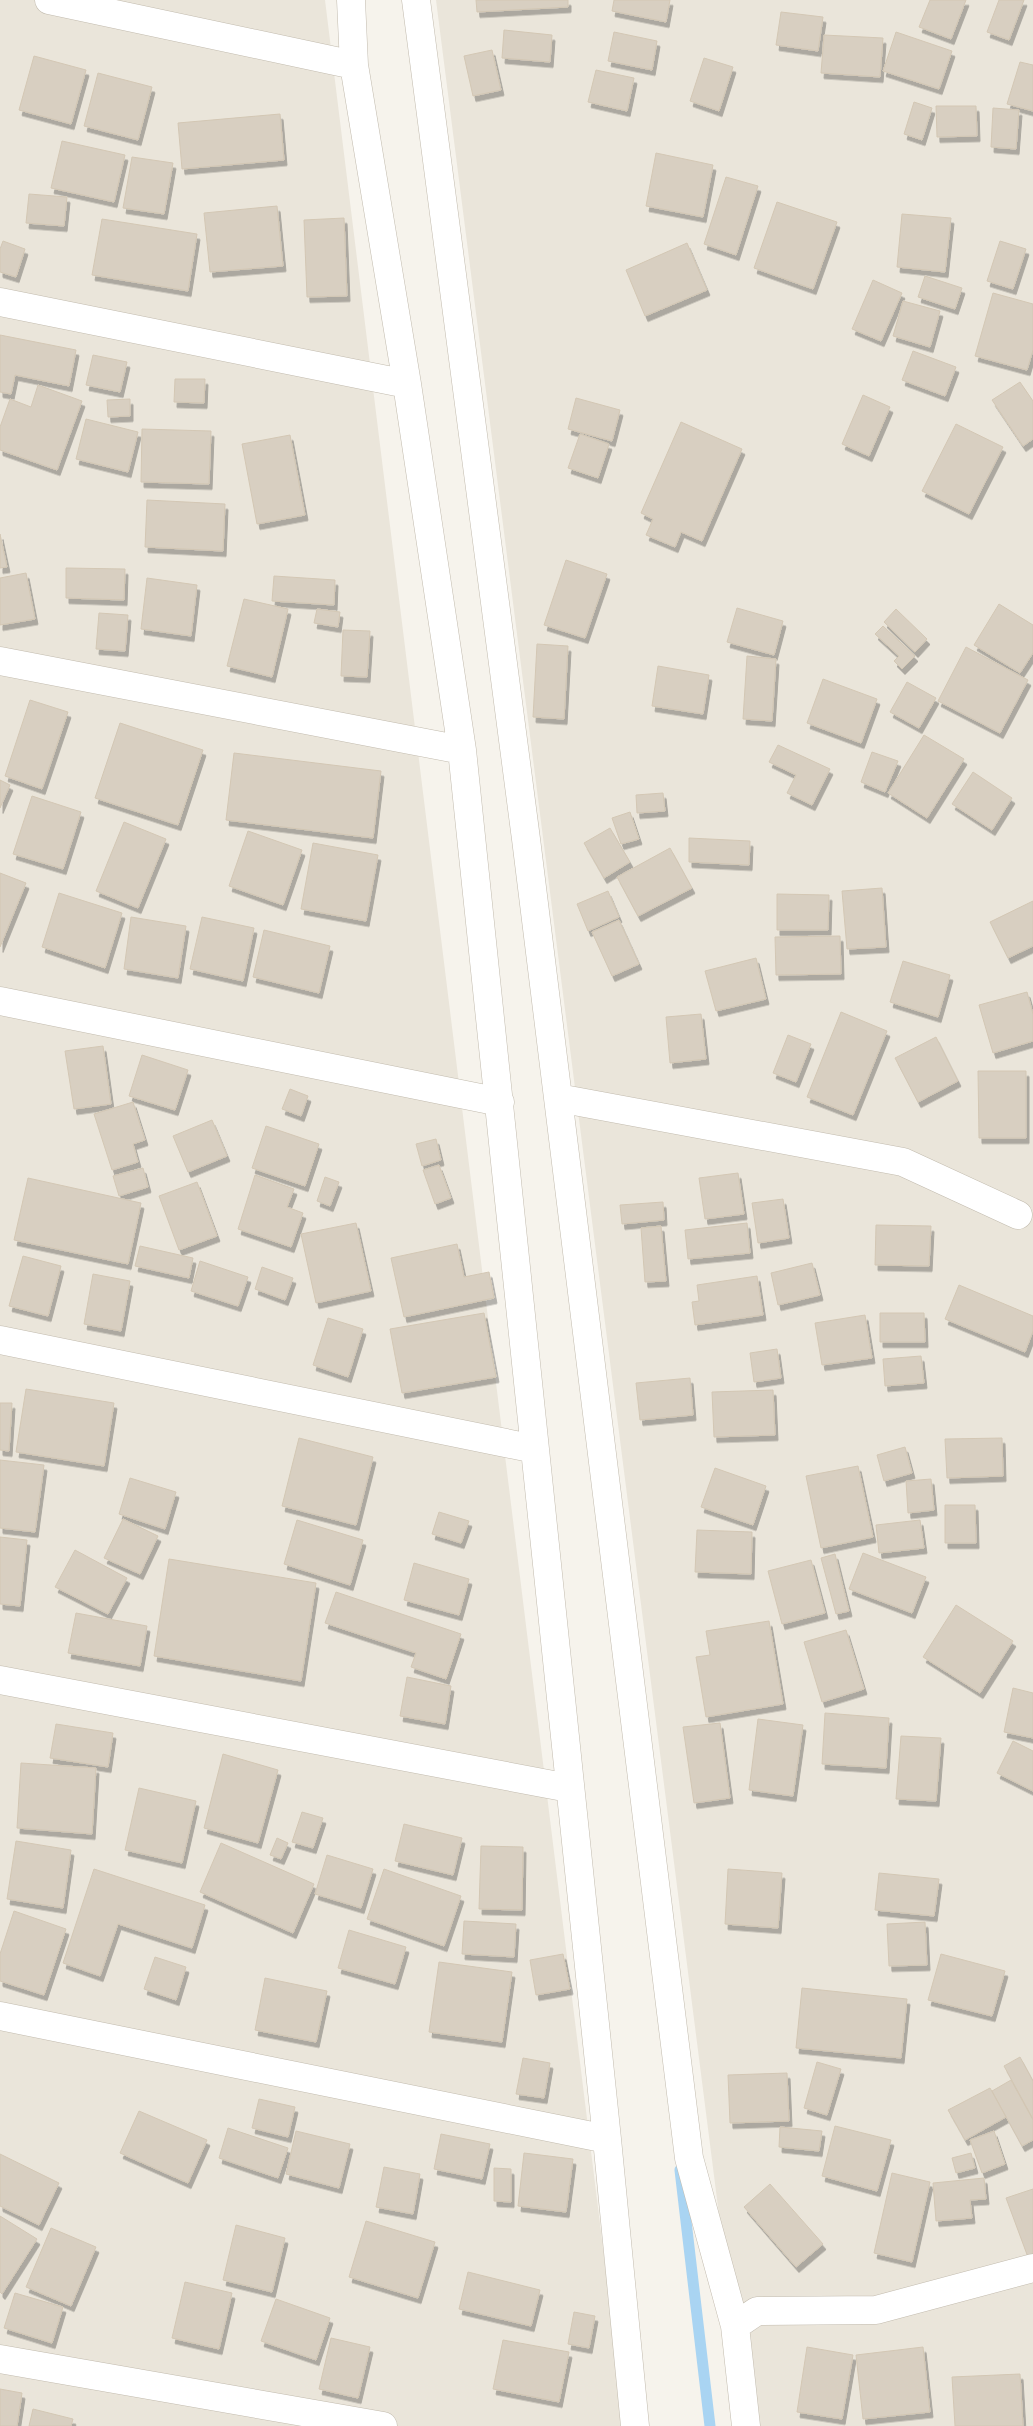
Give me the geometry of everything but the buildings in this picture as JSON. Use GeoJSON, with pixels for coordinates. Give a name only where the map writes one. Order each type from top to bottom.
{"type":"FeatureCollection","features":[{"type":"Feature","properties":{"kind":"street"},"geometry":{"type":"LineString","coordinates":[[49,0],[354,65]]}},
{"type":"Feature","properties":{"kind":"street"},"geometry":{"type":"LineString","coordinates":[[351,0],[354,65],[407,384],[462,750],[500,1102],[635,2426]]}},
{"type":"Feature","properties":{"kind":"street"},"geometry":{"type":"LineString","coordinates":[[416,0],[558,1098],[689,2158],[735,2326],[746,2426]]}},
{"type":"Feature","properties":{"kind":"street"},"geometry":{"type":"LineString","coordinates":[[0,302],[407,384]]}},
{"type":"Feature","properties":{"kind":"street"},"geometry":{"type":"LineString","coordinates":[[0,661],[462,750]]}},
{"type":"Feature","properties":{"kind":"street"},"geometry":{"type":"LineString","coordinates":[[0,1001],[500,1102]]}},
{"type":"Feature","properties":{"kind":"street"},"geometry":{"type":"LineString","coordinates":[[558,1098],[903,1162],[1018,1215]]}},
{"type":"Feature","properties":{"kind":"street"},"geometry":{"type":"LineString","coordinates":[[0,1340],[535,1449]]}},
{"type":"Feature","properties":{"kind":"street"},"geometry":{"type":"LineString","coordinates":[[0,1680],[569,1788]]}},
{"type":"Feature","properties":{"kind":"street"},"geometry":{"type":"LineString","coordinates":[[0,2016],[607,2139]]}},
{"type":"Feature","properties":{"kind":"street"},"geometry":{"type":"LineString","coordinates":[[735,2326],[757,2310],[876,2310],[1033,2268]]}},
{"type":"Feature","properties":{"kind":"street"},"geometry":{"type":"LineString","coordinates":[[0,2359],[383,2426]]}},
{"type":"Feature","properties":{"kind":"shaded area"},"geometry":{"type":"Polygon","coordinates":[[[0,0],[325,0],[625,2426],[0,2426],[0,0]]]}},
{"type":"Feature","properties":{"kind":"shaded area"},"geometry":{"type":"Polygon","coordinates":[[[436,0],[1033,0],[1033,2426],[746,2426],[436,0]]]}},
{"type":"Feature","properties":{"kind":"waterway"},"geometry":{"type":"LineString","coordinates":[[680,2170],[710,2426]]}}]}
